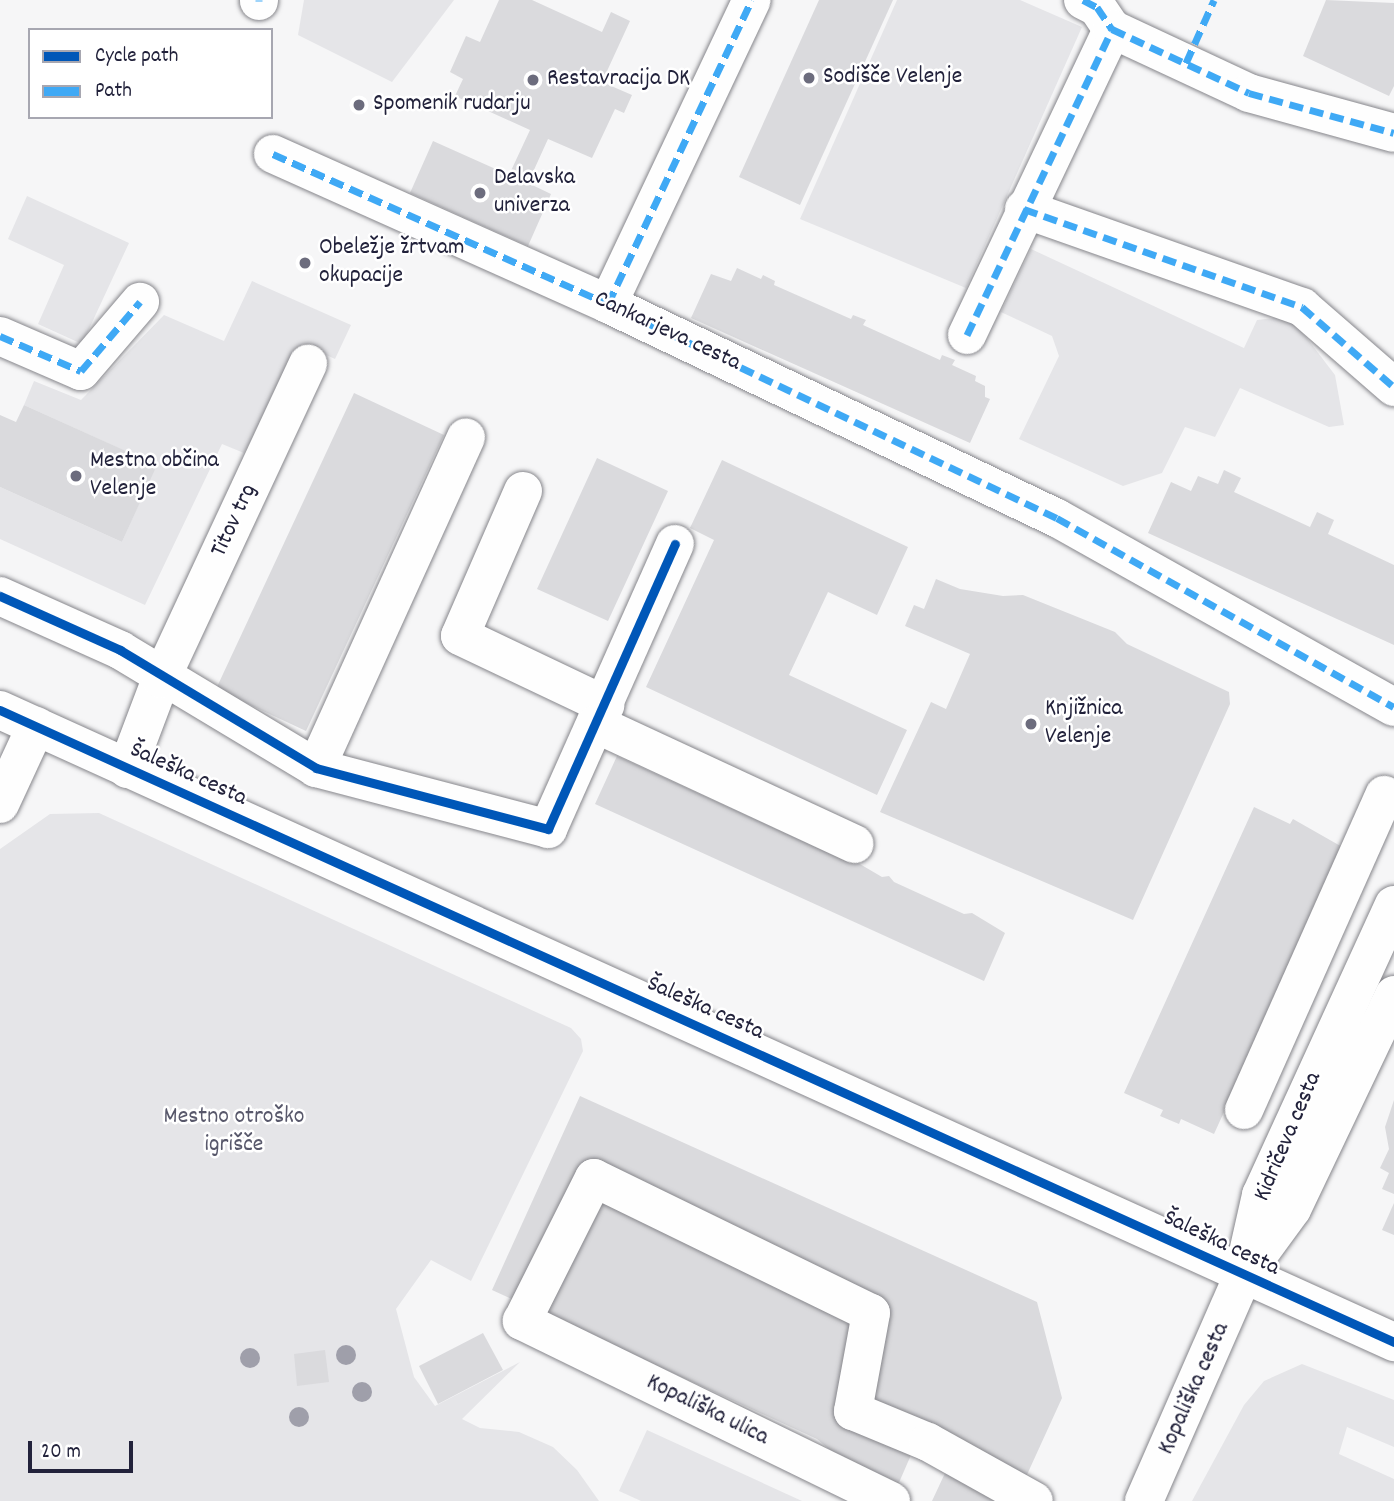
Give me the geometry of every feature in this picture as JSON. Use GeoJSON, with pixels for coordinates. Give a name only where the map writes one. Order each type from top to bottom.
{"type":"FeatureCollection","features":[{"type":"Feature","properties":{"kind":"street"},"geometry":{"type":"LineString","coordinates":[[608,304],[752,0]]}},
{"type":"Feature","properties":{"kind":"street"},"geometry":{"type":"LineString","coordinates":[[1083,0],[1097,7],[1112,29],[1249,93],[1394,133]]}},
{"type":"Feature","properties":{"kind":"street"},"geometry":{"type":"LineString","coordinates":[[967,335],[1024,209],[1112,29]]}},
{"type":"Feature","properties":{"kind":"street","name":"Cankarjeva cesta"},"geometry":{"type":"LineString","coordinates":[[273,154],[608,304],[1057,518],[1394,707]]}},
{"type":"Feature","properties":{"kind":"street"},"geometry":{"type":"LineString","coordinates":[[1024,209],[1302,307],[1394,387]]}},
{"type":"Feature","properties":{"kind":"street"},"geometry":{"type":"LineString","coordinates":[[0,336],[81,371],[140,302]]}},
{"type":"Feature","properties":{"kind":"street","name":"Titov trg"},"geometry":{"type":"LineString","coordinates":[[127,769],[161,679],[308,364]]}},
{"type":"Feature","properties":{"kind":"street"},"geometry":{"type":"LineString","coordinates":[[316,768],[466,437]]}},
{"type":"Feature","properties":{"kind":"street"},"geometry":{"type":"LineString","coordinates":[[523,491],[460,636],[601,714],[855,844]]}},
{"type":"Feature","properties":{"kind":"street"},"geometry":{"type":"LineString","coordinates":[[0,596],[120,650],[161,679],[316,768],[548,829],[675,544]]}},
{"type":"Feature","properties":{"kind":"street","name":"Šaleška cesta"},"geometry":{"type":"LineString","coordinates":[[0,710],[1394,1342]]}},
{"type":"Feature","properties":{"kind":"street"},"geometry":{"type":"LineString","coordinates":[[0,803],[36,726]]}},
{"type":"Feature","properties":{"kind":"street"},"geometry":{"type":"LineString","coordinates":[[1244,1110],[1384,795]]}},
{"type":"Feature","properties":{"kind":"street","name":"Kidričeva cesta"},"geometry":{"type":"LineString","coordinates":[[1243,1275],[1261,1195],[1394,905]]}},
{"type":"Feature","properties":{"kind":"street","name":"Kidričeva cesta"},"geometry":{"type":"LineString","coordinates":[[1243,1275],[1292,1209],[1394,995]]}},
{"type":"Feature","properties":{"kind":"street","name":"Kopališka ulica"},"geometry":{"type":"LineString","coordinates":[[891,1501],[522,1321],[594,1178],[871,1312],[853,1411],[928,1442],[1034,1501]]}},
{"type":"Feature","properties":{"kind":"street","name":"Kopališka cesta"},"geometry":{"type":"LineString","coordinates":[[1144,1501],[1243,1275]]}},
{"type":"Feature","properties":{"kind":"shaded area"},"geometry":{"type":"Polygon","coordinates":[[[304,0],[454,0],[392,82],[298,35],[304,0]]]}},
{"type":"Feature","properties":{"kind":"shaded area"},"geometry":{"type":"Polygon","coordinates":[[[897,0],[1020,0],[1082,27],[966,288],[800,219],[897,0]]]}},
{"type":"Feature","properties":{"kind":"shaded area"},"geometry":{"type":"Polygon","coordinates":[[[27,196],[129,243],[82,344],[38,324],[64,265],[8,239],[27,196]]]}},
{"type":"Feature","properties":{"kind":"shaded area"},"geometry":{"type":"Polygon","coordinates":[[[1031,249],[1244,348],[1257,320],[1290,316],[1335,375],[1344,425],[1329,427],[1240,388],[1215,437],[1185,427],[1162,473],[1123,486],[1019,439],[1059,356],[1052,336],[1001,312],[1031,249]]]}},
{"type":"Feature","properties":{"kind":"shaded area"},"geometry":{"type":"Polygon","coordinates":[[[252,281],[351,325],[335,359],[302,344],[244,453],[222,444],[145,605],[0,539],[0,487],[122,542],[156,465],[24,405],[34,381],[81,400],[164,315],[224,341],[252,281]]]}},
{"type":"Feature","properties":{"kind":"shaded area","name":"Mestno otroško igrišče"},"geometry":{"type":"Polygon","coordinates":[[[99,813],[571,1028],[581,1039],[583,1051],[471,1281],[431,1260],[396,1309],[414,1377],[435,1406],[520,1362],[462,1419],[480,1428],[519,1432],[553,1447],[577,1470],[599,1501],[0,1501],[0,849],[50,814],[99,813]]]}},
{"type":"Feature","properties":{"kind":"shaded area"},"geometry":{"type":"Polygon","coordinates":[[[1302,1364],[1394,1400],[1394,1447],[1347,1427],[1339,1454],[1394,1479],[1394,1501],[1192,1501],[1244,1405],[1264,1381],[1302,1364]]]}},
{"type":"Feature","properties":{"kind":"shaded area"},"geometry":{"type":"Polygon","coordinates":[[[647,1430],[802,1501],[641,1501],[619,1491],[647,1430]]]}},
{"type":"Feature","properties":{"kind":"building","name":"Restavracija DK"},"geometry":{"type":"Polygon","coordinates":[[[499,0],[532,0],[602,32],[611,12],[630,21],[602,82],[632,95],[624,113],[615,109],[592,158],[548,139],[528,183],[551,194],[528,246],[410,193],[433,141],[509,175],[530,130],[455,96],[463,79],[450,72],[466,36],[480,42],[499,0]]]}},
{"type":"Feature","properties":{"kind":"building"},"geometry":{"type":"Polygon","coordinates":[[[819,0],[893,0],[800,205],[739,177],[819,0]]]}},
{"type":"Feature","properties":{"kind":"building"},"geometry":{"type":"Polygon","coordinates":[[[1326,0],[1394,3],[1394,86],[1389,96],[1303,56],[1326,0]]]}},
{"type":"Feature","properties":{"kind":"building"},"geometry":{"type":"Polygon","coordinates":[[[737,268],[761,279],[763,275],[775,281],[774,285],[851,319],[853,315],[866,320],[863,325],[940,360],[942,355],[955,360],[952,365],[976,376],[975,381],[985,386],[985,397],[990,399],[970,443],[691,318],[711,274],[731,281],[737,268]]]}},
{"type":"Feature","properties":{"kind":"building"},"geometry":{"type":"Polygon","coordinates":[[[354,393],[444,435],[306,731],[216,689],[354,393]]]}},
{"type":"Feature","properties":{"kind":"building","name":"Mestna občina Velenje"},"geometry":{"type":"Polygon","coordinates":[[[24,405],[157,465],[122,542],[0,487],[0,415],[16,422],[24,405]]]}},
{"type":"Feature","properties":{"kind":"building"},"geometry":{"type":"Polygon","coordinates":[[[597,458],[668,491],[608,621],[537,589],[597,458]]]}},
{"type":"Feature","properties":{"kind":"building"},"geometry":{"type":"Polygon","coordinates":[[[722,460],[908,547],[877,615],[828,592],[789,675],[907,730],[877,795],[646,687],[714,540],[690,528],[722,460]]]}},
{"type":"Feature","properties":{"kind":"building"},"geometry":{"type":"Polygon","coordinates":[[[1224,470],[1241,478],[1234,492],[1310,527],[1317,512],[1334,520],[1328,534],[1394,565],[1394,645],[1148,533],[1171,482],[1191,491],[1198,476],[1218,484],[1224,470]]]}},
{"type":"Feature","properties":{"kind":"building"},"geometry":{"type":"Polygon","coordinates":[[[936,579],[960,589],[1003,596],[1023,595],[1115,632],[1127,644],[1229,692],[1230,704],[1133,920],[880,812],[931,702],[946,709],[970,654],[905,626],[914,605],[924,609],[936,579]]]}},
{"type":"Feature","properties":{"kind":"building"},"geometry":{"type":"Polygon","coordinates":[[[617,756],[846,861],[853,860],[882,877],[889,876],[894,882],[964,914],[972,913],[1005,933],[984,981],[595,804],[617,756]]]}},
{"type":"Feature","properties":{"kind":"building"},"geometry":{"type":"Polygon","coordinates":[[[1254,807],[1290,824],[1293,819],[1344,848],[1214,1134],[1181,1119],[1179,1124],[1160,1116],[1163,1110],[1124,1093],[1254,807]]]}},
{"type":"Feature","properties":{"kind":"building"},"geometry":{"type":"Polygon","coordinates":[[[580,1096],[1037,1302],[1062,1398],[1015,1501],[932,1501],[960,1441],[924,1425],[891,1501],[817,1439],[492,1290],[580,1096]]]}},
{"type":"Feature","properties":{"kind":"building"},"geometry":{"type":"Polygon","coordinates":[[[1394,1100],[1394,1194],[1382,1189],[1389,1173],[1380,1168],[1389,1149],[1385,1127],[1394,1100]]]}},
{"type":"Feature","properties":{"kind":"building"},"geometry":{"type":"Polygon","coordinates":[[[1394,1203],[1394,1235],[1382,1230],[1394,1203]]]}},
{"type":"Feature","properties":{"kind":"building"},"geometry":{"type":"Polygon","coordinates":[[[483,1333],[503,1370],[438,1404],[419,1366],[483,1333]]]}},
{"type":"Feature","properties":{"kind":"building"},"geometry":{"type":"Polygon","coordinates":[[[325,1350],[329,1382],[297,1386],[294,1354],[325,1350]]]}},
{"type":"Feature","properties":{"kind":"marked path"},"geometry":{"type":"LineString","coordinates":[[608,304],[752,0]]}},
{"type":"Feature","properties":{"kind":"marked path"},"geometry":{"type":"LineString","coordinates":[[1083,0],[1097,7],[1112,29]]}},
{"type":"Feature","properties":{"kind":"marked path"},"geometry":{"type":"LineString","coordinates":[[1186,63],[1214,0]]}},
{"type":"Feature","properties":{"kind":"marked path"},"geometry":{"type":"LineString","coordinates":[[967,335],[1112,29],[1249,93],[1394,133]]}},
{"type":"Feature","properties":{"kind":"marked path"},"geometry":{"type":"LineString","coordinates":[[273,154],[608,304],[1057,518],[1394,707]]}},
{"type":"Feature","properties":{"kind":"marked path"},"geometry":{"type":"LineString","coordinates":[[1024,209],[1302,307],[1394,387]]}},
{"type":"Feature","properties":{"kind":"marked path"},"geometry":{"type":"LineString","coordinates":[[0,336],[81,371],[140,302]]}},
{"type":"Feature","properties":{"kind":"cycle path"},"geometry":{"type":"LineString","coordinates":[[0,596],[120,650],[316,768],[548,829],[675,544]]}},
{"type":"Feature","properties":{"kind":"cycle path"},"geometry":{"type":"LineString","coordinates":[[0,710],[1394,1342]]}},
{"type":"Feature","properties":{"kind":"place","name":"Sodišče Velenje"},"geometry":{"type":"Point","coordinates":[809,78]}},
{"type":"Feature","properties":{"kind":"place","name":"Restavracija DK"},"geometry":{"type":"Point","coordinates":[533,80]}},
{"type":"Feature","properties":{"kind":"place","name":"Spomenik rudarju"},"geometry":{"type":"Point","coordinates":[359,105]}},
{"type":"Feature","properties":{"kind":"place","name":"Delavska univerza"},"geometry":{"type":"Point","coordinates":[480,193]}},
{"type":"Feature","properties":{"kind":"place","name":"Obeležje žrtvam okupacije"},"geometry":{"type":"Point","coordinates":[305,263]}},
{"type":"Feature","properties":{"kind":"place","name":"Mestna občina Velenje"},"geometry":{"type":"Point","coordinates":[76,476]}},
{"type":"Feature","properties":{"kind":"place","name":"Knjižnica Velenje"},"geometry":{"type":"Point","coordinates":[1031,724]}}]}
